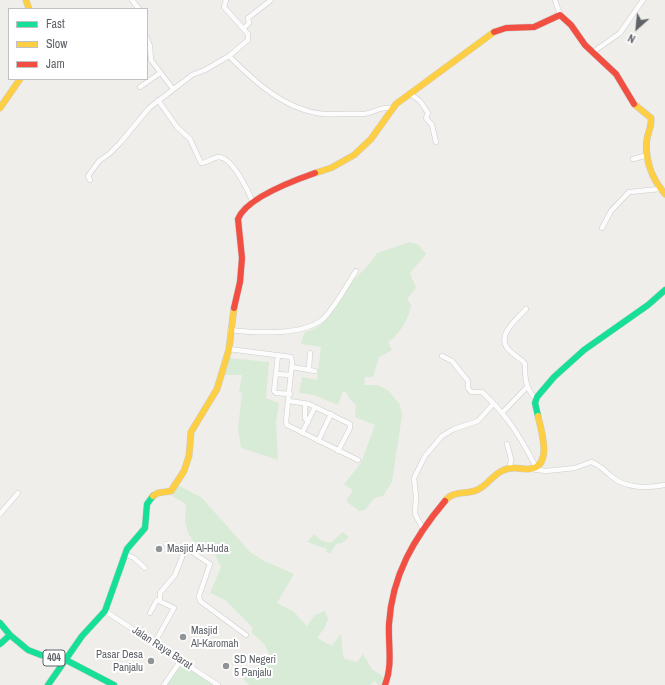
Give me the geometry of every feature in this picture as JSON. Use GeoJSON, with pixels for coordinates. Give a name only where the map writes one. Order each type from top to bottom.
{"type":"FeatureCollection","features":[{"type":"Feature","properties":{"kind":"street"},"geometry":{"type":"LineString","coordinates":[[132,0],[138,8]]}},
{"type":"Feature","properties":{"kind":"street"},"geometry":{"type":"LineString","coordinates":[[90,180],[88,176],[92,168],[112,152],[149,108],[158,100],[192,75],[205,70],[229,56],[248,40],[249,35],[224,6],[226,0]]}},
{"type":"Feature","properties":{"kind":"street"},"geometry":{"type":"LineString","coordinates":[[244,28],[249,23],[248,19],[271,0]]}},
{"type":"Feature","properties":{"kind":"street"},"geometry":{"type":"LineString","coordinates":[[556,0],[560,15],[571,25],[582,41],[616,74],[633,103],[651,118],[651,126],[647,140],[648,155],[655,182],[664,192]]}},
{"type":"Feature","properties":{"kind":"street"},"geometry":{"type":"LineString","coordinates":[[593,52],[620,33],[643,0]]}},
{"type":"Feature","properties":{"kind":"street"},"geometry":{"type":"LineString","coordinates":[[48,685],[82,636],[105,611],[112,595],[128,546],[145,528],[146,508],[149,500],[156,494],[171,490],[184,471],[189,456],[191,432],[217,389],[229,349],[230,330],[240,282],[242,258],[238,219],[240,214],[253,203],[285,184],[331,168],[354,155],[370,139],[392,109],[494,32],[506,28],[534,27],[560,15]]}},
{"type":"Feature","properties":{"kind":"street"},"geometry":{"type":"LineString","coordinates":[[148,41],[151,60],[173,89]]}},
{"type":"Feature","properties":{"kind":"street"},"geometry":{"type":"LineString","coordinates":[[229,56],[253,79],[286,103],[295,107],[312,112],[333,114],[351,112],[365,114],[386,107],[392,109]]}},
{"type":"Feature","properties":{"kind":"street"},"geometry":{"type":"LineString","coordinates":[[140,87],[160,73]]}},
{"type":"Feature","properties":{"kind":"street"},"geometry":{"type":"LineString","coordinates":[[0,108],[19,80]]}},
{"type":"Feature","properties":{"kind":"street"},"geometry":{"type":"LineString","coordinates":[[410,94],[420,101],[428,113],[426,118],[432,125],[436,142]]}},
{"type":"Feature","properties":{"kind":"street"},"geometry":{"type":"LineString","coordinates":[[158,100],[177,128],[190,139],[201,163],[218,157],[224,159],[243,182],[253,203]]}},
{"type":"Feature","properties":{"kind":"street"},"geometry":{"type":"LineString","coordinates":[[633,159],[648,155]]}},
{"type":"Feature","properties":{"kind":"street"},"geometry":{"type":"LineString","coordinates":[[602,228],[609,213],[629,192],[664,192]]}},
{"type":"Feature","properties":{"kind":"street"},"geometry":{"type":"LineString","coordinates":[[230,330],[257,332],[296,330],[312,326],[327,314],[356,271]]}},
{"type":"Feature","properties":{"kind":"street"},"geometry":{"type":"LineString","coordinates":[[533,468],[540,461],[544,449],[543,432],[535,402],[536,398],[560,371],[576,357],[615,326],[648,306],[665,290]]}},
{"type":"Feature","properties":{"kind":"street"},"geometry":{"type":"LineString","coordinates":[[526,309],[508,329],[505,334],[505,341],[508,349],[525,364],[525,380],[527,387],[536,398]]}},
{"type":"Feature","properties":{"kind":"street"},"geometry":{"type":"LineString","coordinates":[[229,349],[291,357],[292,367],[290,394],[286,423],[302,434],[358,460]]}},
{"type":"Feature","properties":{"kind":"street"},"geometry":{"type":"LineString","coordinates":[[309,369],[310,353]]}},
{"type":"Feature","properties":{"kind":"street"},"geometry":{"type":"LineString","coordinates":[[278,355],[275,392],[290,394]]}},
{"type":"Feature","properties":{"kind":"street"},"geometry":{"type":"LineString","coordinates":[[442,356],[454,362],[468,381],[468,388],[471,392],[481,391],[503,412],[516,430],[533,468]]}},
{"type":"Feature","properties":{"kind":"street"},"geometry":{"type":"LineString","coordinates":[[292,367],[315,371]]}},
{"type":"Feature","properties":{"kind":"street"},"geometry":{"type":"LineString","coordinates":[[276,374],[291,375]]}},
{"type":"Feature","properties":{"kind":"street"},"geometry":{"type":"LineString","coordinates":[[503,412],[527,387]]}},
{"type":"Feature","properties":{"kind":"street"},"geometry":{"type":"LineString","coordinates":[[289,401],[305,403],[331,414],[350,425],[338,451]]}},
{"type":"Feature","properties":{"kind":"street"},"geometry":{"type":"LineString","coordinates":[[305,403],[305,418],[308,422]]}},
{"type":"Feature","properties":{"kind":"street"},"geometry":{"type":"LineString","coordinates":[[423,526],[415,517],[416,496],[414,478],[425,456],[442,436],[454,429],[478,421],[493,404]]}},
{"type":"Feature","properties":{"kind":"street"},"geometry":{"type":"LineString","coordinates":[[302,434],[315,407]]}},
{"type":"Feature","properties":{"kind":"street"},"geometry":{"type":"LineString","coordinates":[[318,441],[331,414]]}},
{"type":"Feature","properties":{"kind":"street"},"geometry":{"type":"LineString","coordinates":[[507,444],[511,459],[510,468]]}},
{"type":"Feature","properties":{"kind":"street"},"geometry":{"type":"LineString","coordinates":[[385,685],[390,670],[389,623],[398,574],[408,549],[423,526],[453,494],[477,490],[494,475],[510,468],[533,468],[546,471],[575,468],[591,462],[599,466],[622,484],[634,487],[665,485]]}},
{"type":"Feature","properties":{"kind":"street"},"geometry":{"type":"LineString","coordinates":[[0,514],[18,493]]}},
{"type":"Feature","properties":{"kind":"street"},"geometry":{"type":"LineString","coordinates":[[166,544],[184,552],[189,550],[210,564],[198,596],[200,601],[246,635]]}},
{"type":"Feature","properties":{"kind":"street"},"geometry":{"type":"LineString","coordinates":[[160,600],[160,593],[175,575],[184,552]]}},
{"type":"Feature","properties":{"kind":"street"},"geometry":{"type":"LineString","coordinates":[[125,554],[134,558],[145,568]]}},
{"type":"Feature","properties":{"kind":"street"},"geometry":{"type":"LineString","coordinates":[[150,613],[156,601],[160,600]]}},
{"type":"Feature","properties":{"kind":"street"},"geometry":{"type":"LineString","coordinates":[[155,642],[174,608],[160,600]]}},
{"type":"Feature","properties":{"kind":"street","name":"Jalan Raya Barat"},"geometry":{"type":"LineString","coordinates":[[105,611],[155,642],[218,685]]}},
{"type":"Feature","properties":{"kind":"street","name":"404"},"geometry":{"type":"LineString","coordinates":[[0,623],[10,636],[34,653],[66,660],[114,685]]}},
{"type":"Feature","properties":{"kind":"street"},"geometry":{"type":"LineString","coordinates":[[0,644],[10,636]]}},
{"type":"Feature","properties":{"kind":"street"},"geometry":{"type":"LineString","coordinates":[[164,685],[181,660]]}},
{"type":"Feature","properties":{"kind":"green space"},"geometry":{"type":"Polygon","coordinates":[[[410,242],[419,245],[426,254],[410,273],[416,288],[407,299],[411,305],[410,310],[406,321],[396,336],[388,342],[392,350],[379,357],[373,377],[365,377],[364,385],[378,385],[389,391],[400,405],[402,415],[392,482],[383,496],[374,498],[365,510],[359,511],[346,501],[353,490],[344,484],[361,463],[375,425],[355,417],[356,405],[346,392],[343,391],[338,405],[314,395],[299,393],[302,377],[317,380],[321,347],[301,343],[305,332],[314,329],[327,318],[347,288],[377,253],[410,242]]]}},
{"type":"Feature","properties":{"kind":"green space"},"geometry":{"type":"Polygon","coordinates":[[[229,358],[269,362],[266,398],[279,403],[276,422],[278,460],[241,448],[238,428],[242,393],[239,392],[242,375],[224,375],[229,358]]]}},
{"type":"Feature","properties":{"kind":"green space"},"geometry":{"type":"Polygon","coordinates":[[[178,485],[202,498],[250,552],[264,561],[294,574],[277,603],[293,611],[307,626],[315,615],[325,611],[328,619],[324,629],[317,638],[332,646],[341,633],[343,655],[345,659],[357,662],[363,654],[372,669],[385,678],[382,685],[378,685],[375,681],[370,685],[249,685],[243,679],[256,667],[260,658],[271,657],[264,644],[251,632],[253,628],[225,600],[210,593],[221,567],[214,553],[193,541],[188,533],[185,521],[186,504],[172,496],[178,485]]]}},
{"type":"Feature","properties":{"kind":"green space"},"geometry":{"type":"Polygon","coordinates":[[[342,532],[349,537],[342,543],[336,544],[330,554],[326,552],[327,549],[307,542],[314,534],[322,541],[331,543],[342,532]]]}},
{"type":"Feature","properties":{"kind":"green space"},"geometry":{"type":"Polygon","coordinates":[[[183,664],[184,665],[214,685],[166,685],[183,664]]]}},
{"type":"Feature","properties":{"kind":"traffic: fast"},"geometry":{"type":"LineString","coordinates":[[538,416],[535,403],[537,397],[554,377],[584,350],[648,305],[665,290]]}},
{"type":"Feature","properties":{"kind":"traffic: fast"},"geometry":{"type":"LineString","coordinates":[[48,685],[82,636],[105,611],[127,549],[145,528],[147,504],[153,496]]}},
{"type":"Feature","properties":{"kind":"traffic: fast"},"geometry":{"type":"LineString","coordinates":[[0,623],[10,635],[28,650],[41,655],[66,660],[114,685]]}},
{"type":"Feature","properties":{"kind":"traffic: fast"},"geometry":{"type":"LineString","coordinates":[[0,644],[10,635]]}},
{"type":"Feature","properties":{"kind":"traffic: slow"},"geometry":{"type":"LineString","coordinates":[[26,0],[29,8]]}},
{"type":"Feature","properties":{"kind":"traffic: slow"},"geometry":{"type":"LineString","coordinates":[[315,173],[331,168],[354,155],[371,139],[396,104],[494,32]]}},
{"type":"Feature","properties":{"kind":"traffic: slow"},"geometry":{"type":"LineString","coordinates":[[0,108],[19,80]]}},
{"type":"Feature","properties":{"kind":"traffic: slow"},"geometry":{"type":"LineString","coordinates":[[634,104],[651,118],[646,146],[648,161],[656,182],[665,194]]}},
{"type":"Feature","properties":{"kind":"traffic: slow"},"geometry":{"type":"LineString","coordinates":[[153,496],[158,493],[171,491],[184,471],[189,456],[191,432],[217,389],[229,349],[234,308]]}},
{"type":"Feature","properties":{"kind":"traffic: slow"},"geometry":{"type":"LineString","coordinates":[[445,501],[452,495],[481,488],[497,474],[507,469],[528,469],[536,467],[541,462],[544,447],[538,416]]}},
{"type":"Feature","properties":{"kind":"traffic: jam"},"geometry":{"type":"LineString","coordinates":[[494,32],[506,28],[534,27],[560,15],[571,25],[585,45],[616,74],[634,104]]}},
{"type":"Feature","properties":{"kind":"traffic: jam"},"geometry":{"type":"LineString","coordinates":[[234,308],[240,282],[242,258],[238,219],[243,211],[261,197],[284,185],[315,173]]}},
{"type":"Feature","properties":{"kind":"traffic: jam"},"geometry":{"type":"LineString","coordinates":[[385,685],[390,662],[389,624],[391,606],[400,573],[414,543],[445,501]]}},
{"type":"Feature","properties":{"kind":"place","name":"Masjid Al-Huda"},"geometry":{"type":"Point","coordinates":[159,549]}},
{"type":"Feature","properties":{"kind":"place","name":"Masjid Al-Karomah"},"geometry":{"type":"Point","coordinates":[183,637]}},
{"type":"Feature","properties":{"kind":"place","name":"Pasar Desa Panjalu"},"geometry":{"type":"Point","coordinates":[151,661]}},
{"type":"Feature","properties":{"kind":"place","name":"SD Negeri 5 Panjalu"},"geometry":{"type":"Point","coordinates":[226,666]}}]}
